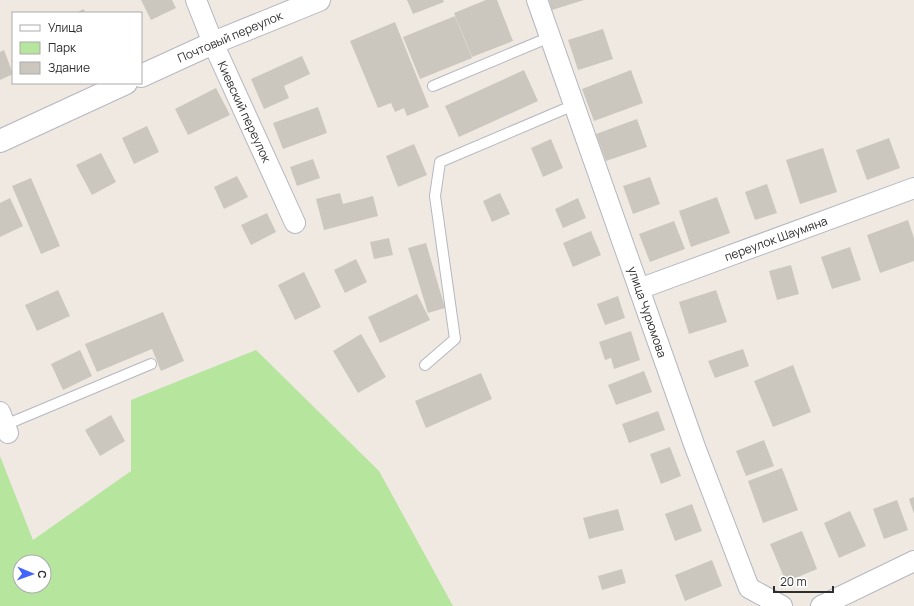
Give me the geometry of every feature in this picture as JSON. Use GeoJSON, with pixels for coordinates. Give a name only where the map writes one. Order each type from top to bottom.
{"type":"FeatureCollection","features":[{"type":"Feature","properties":{"kind":"street","name":"Киевский переулок"},"geometry":{"type":"LineString","coordinates":[[196,0],[213,43],[295,224]]}},
{"type":"Feature","properties":{"kind":"street","name":"Почтовый переулок"},"geometry":{"type":"LineString","coordinates":[[142,76],[213,43],[319,0]]}},
{"type":"Feature","properties":{"kind":"street","name":"улица Чурюмова"},"geometry":{"type":"LineString","coordinates":[[537,0],[695,447],[749,588],[782,606]]}},
{"type":"Feature","properties":{"kind":"street"},"geometry":{"type":"LineString","coordinates":[[0,141],[124,84]]}},
{"type":"Feature","properties":{"kind":"street","name":"переулок Шаумяна"},"geometry":{"type":"LineString","coordinates":[[639,289],[914,188]]}},
{"type":"Feature","properties":{"kind":"street"},"geometry":{"type":"LineString","coordinates":[[822,606],[914,561]]}},
{"type":"Feature","properties":{"kind":"lane"},"geometry":{"type":"LineString","coordinates":[[433,86],[550,37]]}},
{"type":"Feature","properties":{"kind":"lane"},"geometry":{"type":"LineString","coordinates":[[425,365],[455,339],[434,196],[440,162],[574,105]]}},
{"type":"Feature","properties":{"kind":"lane"},"geometry":{"type":"LineString","coordinates":[[4,423],[151,364]]}},
{"type":"Feature","properties":{"kind":"green space"},"geometry":{"type":"Polygon","coordinates":[[[256,350],[379,471],[453,606],[0,606],[0,456],[33,540],[131,471],[131,400],[256,350]]]}},
{"type":"Feature","properties":{"kind":"building"},"geometry":{"type":"Polygon","coordinates":[[[141,0],[172,0],[176,8],[151,20],[141,0]]]}},
{"type":"Feature","properties":{"kind":"building"},"geometry":{"type":"Polygon","coordinates":[[[407,0],[443,0],[444,2],[413,14],[407,0]]]}},
{"type":"Feature","properties":{"kind":"building"},"geometry":{"type":"Polygon","coordinates":[[[486,0],[497,0],[513,41],[472,57],[454,13],[486,0]]]}},
{"type":"Feature","properties":{"kind":"building"},"geometry":{"type":"Polygon","coordinates":[[[549,0],[584,0],[552,10],[549,0]]]}},
{"type":"Feature","properties":{"kind":"building"},"geometry":{"type":"Polygon","coordinates":[[[84,9],[85,12],[77,12],[84,9]]]}},
{"type":"Feature","properties":{"kind":"building"},"geometry":{"type":"Polygon","coordinates":[[[455,16],[472,58],[420,79],[403,37],[455,16]]]}},
{"type":"Feature","properties":{"kind":"building"},"geometry":{"type":"Polygon","coordinates":[[[395,22],[429,107],[407,116],[404,108],[395,112],[391,103],[378,108],[350,41],[395,22]]]}},
{"type":"Feature","properties":{"kind":"building"},"geometry":{"type":"Polygon","coordinates":[[[603,29],[613,59],[578,70],[568,40],[603,29]]]}},
{"type":"Feature","properties":{"kind":"building"},"geometry":{"type":"Polygon","coordinates":[[[4,50],[12,74],[0,80],[0,52],[4,50]]]}},
{"type":"Feature","properties":{"kind":"building"},"geometry":{"type":"Polygon","coordinates":[[[302,56],[310,74],[284,86],[289,98],[264,109],[251,79],[302,56]]]}},
{"type":"Feature","properties":{"kind":"building"},"geometry":{"type":"Polygon","coordinates":[[[524,70],[538,101],[459,137],[445,106],[524,70]]]}},
{"type":"Feature","properties":{"kind":"building"},"geometry":{"type":"Polygon","coordinates":[[[631,70],[643,103],[594,121],[582,89],[631,70]]]}},
{"type":"Feature","properties":{"kind":"building"},"geometry":{"type":"Polygon","coordinates":[[[216,88],[230,115],[188,135],[175,109],[216,88]]]}},
{"type":"Feature","properties":{"kind":"building"},"geometry":{"type":"Polygon","coordinates":[[[318,107],[327,133],[283,149],[273,123],[318,107]]]}},
{"type":"Feature","properties":{"kind":"building"},"geometry":{"type":"Polygon","coordinates":[[[637,119],[647,147],[606,161],[596,134],[637,119]]]}},
{"type":"Feature","properties":{"kind":"building"},"geometry":{"type":"Polygon","coordinates":[[[147,126],[159,152],[134,164],[122,138],[147,126]]]}},
{"type":"Feature","properties":{"kind":"building"},"geometry":{"type":"Polygon","coordinates":[[[889,138],[900,168],[867,180],[856,150],[889,138]]]}},
{"type":"Feature","properties":{"kind":"building"},"geometry":{"type":"Polygon","coordinates":[[[551,139],[563,168],[543,177],[531,148],[551,139]]]}},
{"type":"Feature","properties":{"kind":"building"},"geometry":{"type":"Polygon","coordinates":[[[414,144],[427,175],[398,187],[386,156],[414,144]]]}},
{"type":"Feature","properties":{"kind":"building"},"geometry":{"type":"Polygon","coordinates":[[[823,148],[837,192],[800,204],[786,160],[823,148]]]}},
{"type":"Feature","properties":{"kind":"building"},"geometry":{"type":"Polygon","coordinates":[[[101,153],[116,182],[92,195],[76,165],[101,153]]]}},
{"type":"Feature","properties":{"kind":"building"},"geometry":{"type":"Polygon","coordinates":[[[313,159],[320,178],[297,186],[290,167],[313,159]]]}},
{"type":"Feature","properties":{"kind":"building"},"geometry":{"type":"Polygon","coordinates":[[[237,176],[248,197],[224,209],[214,187],[237,176]]]}},
{"type":"Feature","properties":{"kind":"building"},"geometry":{"type":"Polygon","coordinates":[[[650,177],[660,204],[633,214],[623,186],[650,177]]]}},
{"type":"Feature","properties":{"kind":"building"},"geometry":{"type":"Polygon","coordinates":[[[31,178],[60,246],[41,254],[12,186],[31,178]]]}},
{"type":"Feature","properties":{"kind":"building"},"geometry":{"type":"Polygon","coordinates":[[[767,184],[777,213],[755,220],[745,192],[767,184]]]}},
{"type":"Feature","properties":{"kind":"building"},"geometry":{"type":"Polygon","coordinates":[[[340,193],[343,204],[373,196],[378,216],[324,230],[316,199],[340,193]]]}},
{"type":"Feature","properties":{"kind":"building"},"geometry":{"type":"Polygon","coordinates":[[[500,193],[510,214],[492,222],[483,201],[500,193]]]}},
{"type":"Feature","properties":{"kind":"building"},"geometry":{"type":"Polygon","coordinates":[[[717,197],[730,233],[691,247],[679,211],[717,197]]]}},
{"type":"Feature","properties":{"kind":"building"},"geometry":{"type":"Polygon","coordinates":[[[10,198],[23,226],[0,237],[0,203],[10,198]]]}},
{"type":"Feature","properties":{"kind":"building"},"geometry":{"type":"Polygon","coordinates":[[[578,198],[586,218],[563,228],[555,209],[578,198]]]}},
{"type":"Feature","properties":{"kind":"building"},"geometry":{"type":"Polygon","coordinates":[[[267,213],[276,232],[251,245],[241,225],[267,213]]]}},
{"type":"Feature","properties":{"kind":"building"},"geometry":{"type":"Polygon","coordinates":[[[908,220],[914,238],[914,261],[880,273],[867,235],[908,220]]]}},
{"type":"Feature","properties":{"kind":"building"},"geometry":{"type":"Polygon","coordinates":[[[674,221],[685,249],[650,262],[639,234],[674,221]]]}},
{"type":"Feature","properties":{"kind":"building"},"geometry":{"type":"Polygon","coordinates":[[[591,231],[601,255],[573,267],[563,243],[591,231]]]}},
{"type":"Feature","properties":{"kind":"building"},"geometry":{"type":"Polygon","coordinates":[[[389,238],[393,255],[374,259],[370,242],[389,238]]]}},
{"type":"Feature","properties":{"kind":"building"},"geometry":{"type":"Polygon","coordinates":[[[426,243],[445,308],[428,313],[408,248],[426,243]]]}},
{"type":"Feature","properties":{"kind":"building"},"geometry":{"type":"Polygon","coordinates":[[[850,247],[861,280],[832,289],[821,257],[850,247]]]}},
{"type":"Feature","properties":{"kind":"building"},"geometry":{"type":"Polygon","coordinates":[[[356,259],[367,282],[345,293],[334,270],[356,259]]]}},
{"type":"Feature","properties":{"kind":"building"},"geometry":{"type":"Polygon","coordinates":[[[791,265],[799,294],[777,300],[769,271],[791,265]]]}},
{"type":"Feature","properties":{"kind":"building"},"geometry":{"type":"Polygon","coordinates":[[[304,272],[321,307],[295,320],[278,285],[304,272]]]}},
{"type":"Feature","properties":{"kind":"building"},"geometry":{"type":"Polygon","coordinates":[[[58,290],[70,316],[37,331],[25,305],[58,290]]]}},
{"type":"Feature","properties":{"kind":"building"},"geometry":{"type":"Polygon","coordinates":[[[716,290],[727,322],[689,334],[679,302],[716,290]]]}},
{"type":"Feature","properties":{"kind":"building"},"geometry":{"type":"Polygon","coordinates":[[[417,294],[430,320],[380,343],[368,317],[417,294]]]}},
{"type":"Feature","properties":{"kind":"building"},"geometry":{"type":"Polygon","coordinates":[[[618,296],[625,318],[605,325],[597,304],[618,296]]]}},
{"type":"Feature","properties":{"kind":"building"},"geometry":{"type":"Polygon","coordinates":[[[163,312],[184,361],[161,371],[152,349],[97,372],[85,344],[163,312]]]}},
{"type":"Feature","properties":{"kind":"building"},"geometry":{"type":"Polygon","coordinates":[[[631,331],[640,360],[614,369],[611,358],[605,360],[599,342],[631,331]]]}},
{"type":"Feature","properties":{"kind":"building"},"geometry":{"type":"Polygon","coordinates":[[[361,334],[386,377],[358,393],[333,351],[361,334]]]}},
{"type":"Feature","properties":{"kind":"building"},"geometry":{"type":"Polygon","coordinates":[[[743,349],[749,366],[715,378],[708,361],[743,349]]]}},
{"type":"Feature","properties":{"kind":"building"},"geometry":{"type":"Polygon","coordinates":[[[80,350],[92,376],[63,390],[51,364],[80,350]]]}},
{"type":"Feature","properties":{"kind":"building"},"geometry":{"type":"Polygon","coordinates":[[[793,365],[811,412],[773,427],[754,381],[793,365]]]}},
{"type":"Feature","properties":{"kind":"building"},"geometry":{"type":"Polygon","coordinates":[[[644,371],[652,392],[616,405],[608,385],[644,371]]]}},
{"type":"Feature","properties":{"kind":"building"},"geometry":{"type":"Polygon","coordinates":[[[481,373],[492,399],[426,428],[415,401],[481,373]]]}},
{"type":"Feature","properties":{"kind":"building"},"geometry":{"type":"Polygon","coordinates":[[[658,411],[665,430],[629,443],[622,424],[658,411]]]}},
{"type":"Feature","properties":{"kind":"building"},"geometry":{"type":"Polygon","coordinates":[[[111,415],[125,441],[100,456],[85,430],[111,415]]]}},
{"type":"Feature","properties":{"kind":"building"},"geometry":{"type":"Polygon","coordinates":[[[764,440],[774,466],[746,476],[736,451],[764,440]]]}},
{"type":"Feature","properties":{"kind":"building"},"geometry":{"type":"Polygon","coordinates":[[[670,447],[681,476],[661,484],[650,454],[670,447]]]}},
{"type":"Feature","properties":{"kind":"building"},"geometry":{"type":"Polygon","coordinates":[[[782,468],[798,510],[763,523],[748,481],[782,468]]]}},
{"type":"Feature","properties":{"kind":"building"},"geometry":{"type":"Polygon","coordinates":[[[914,497],[914,514],[909,499],[914,497]]]}},
{"type":"Feature","properties":{"kind":"building"},"geometry":{"type":"Polygon","coordinates":[[[897,500],[908,530],[884,539],[873,509],[897,500]]]}},
{"type":"Feature","properties":{"kind":"building"},"geometry":{"type":"Polygon","coordinates":[[[692,504],[702,531],[675,541],[665,514],[692,504]]]}},
{"type":"Feature","properties":{"kind":"building"},"geometry":{"type":"Polygon","coordinates":[[[618,509],[624,530],[589,539],[583,518],[618,509]]]}},
{"type":"Feature","properties":{"kind":"building"},"geometry":{"type":"Polygon","coordinates":[[[850,511],[866,546],[839,558],[824,523],[850,511]]]}},
{"type":"Feature","properties":{"kind":"building"},"geometry":{"type":"Polygon","coordinates":[[[802,531],[817,569],[786,582],[770,544],[802,531]]]}},
{"type":"Feature","properties":{"kind":"building"},"geometry":{"type":"Polygon","coordinates":[[[712,560],[722,586],[685,601],[675,575],[712,560]]]}},
{"type":"Feature","properties":{"kind":"building"},"geometry":{"type":"Polygon","coordinates":[[[622,569],[626,583],[602,590],[598,576],[622,569]]]}}]}
